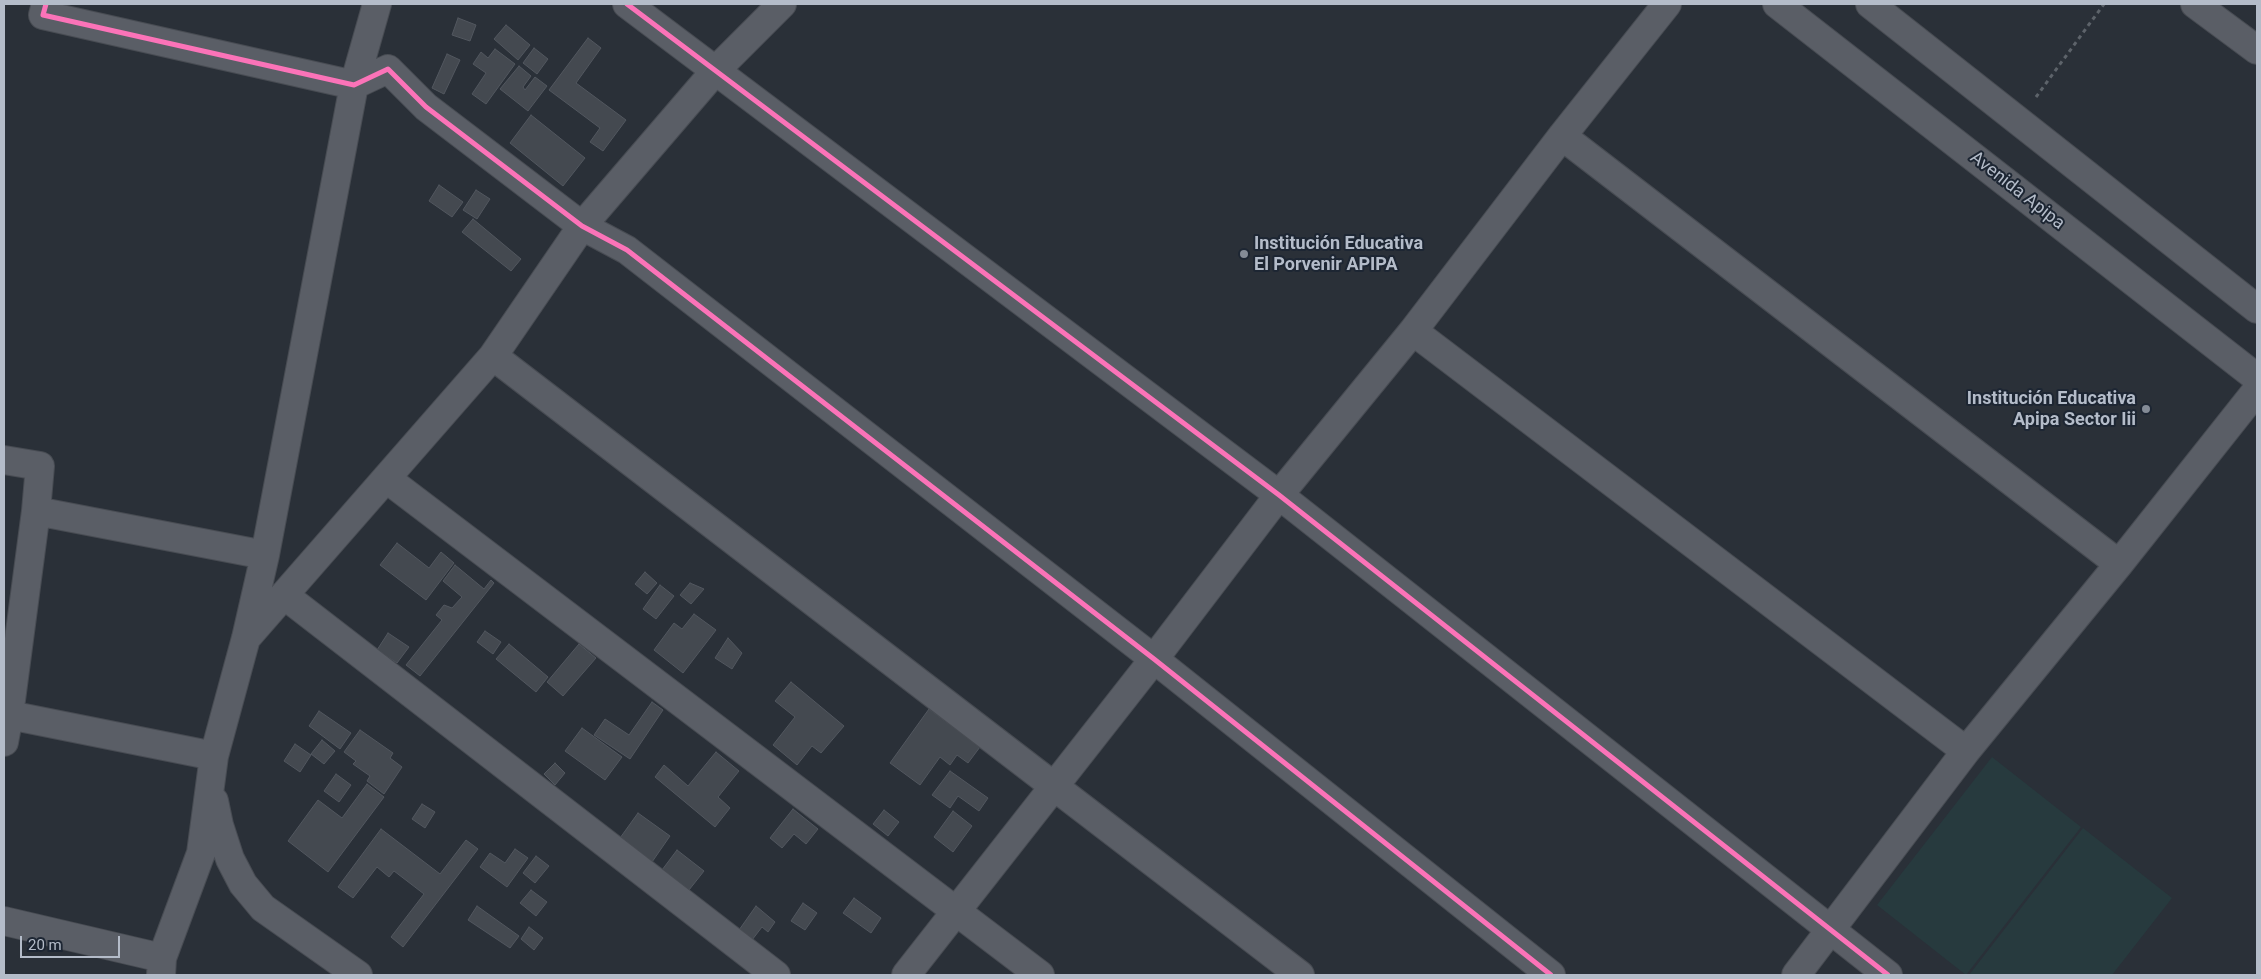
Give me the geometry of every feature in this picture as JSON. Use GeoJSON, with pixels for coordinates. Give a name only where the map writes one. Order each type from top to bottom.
{"type":"FeatureCollection","features":[{"type":"Feature","properties":{"kind":"street"},"geometry":{"type":"LineString","coordinates":[[46,4],[43,15],[354,85],[388,69],[426,106],[582,226],[627,250],[1154,658],[1551,975]]}},
{"type":"Feature","properties":{"kind":"street"},"geometry":{"type":"LineString","coordinates":[[4,922],[161,966],[201,853],[212,769],[246,638],[265,555],[354,85],[377,4]]}},
{"type":"Feature","properties":{"kind":"street"},"geometry":{"type":"LineString","coordinates":[[627,4],[1279,495],[1888,975]]}},
{"type":"Feature","properties":{"kind":"street"},"geometry":{"type":"LineString","coordinates":[[246,638],[493,356],[582,226],[716,70],[782,4]]}},
{"type":"Feature","properties":{"kind":"street"},"geometry":{"type":"LineString","coordinates":[[906,975],[1279,495],[1413,331],[1562,136],[1667,4]]}},
{"type":"Feature","properties":{"kind":"street","name":"Avenida Apipa"},"geometry":{"type":"LineString","coordinates":[[1777,4],[2257,378]]}},
{"type":"Feature","properties":{"kind":"street"},"geometry":{"type":"LineString","coordinates":[[1870,4],[2257,309]]}},
{"type":"Feature","properties":{"kind":"street"},"geometry":{"type":"LineString","coordinates":[[2195,4],[2257,50]]}},
{"type":"Feature","properties":{"kind":"street"},"geometry":{"type":"LineString","coordinates":[[1562,136],[2119,564]]}},
{"type":"Feature","properties":{"kind":"street"},"geometry":{"type":"LineString","coordinates":[[1413,331],[1966,751]]}},
{"type":"Feature","properties":{"kind":"street"},"geometry":{"type":"LineString","coordinates":[[493,356],[1300,975]]}},
{"type":"Feature","properties":{"kind":"street"},"geometry":{"type":"LineString","coordinates":[[1796,975],[1966,751],[2119,564],[2257,390]]}},
{"type":"Feature","properties":{"kind":"street"},"geometry":{"type":"LineString","coordinates":[[4,460],[40,466],[36,511],[4,742]]}},
{"type":"Feature","properties":{"kind":"street"},"geometry":{"type":"LineString","coordinates":[[387,479],[957,910],[1040,975]]}},
{"type":"Feature","properties":{"kind":"street"},"geometry":{"type":"LineString","coordinates":[[36,511],[265,555]]}},
{"type":"Feature","properties":{"kind":"street"},"geometry":{"type":"LineString","coordinates":[[284,595],[776,975]]}},
{"type":"Feature","properties":{"kind":"street"},"geometry":{"type":"LineString","coordinates":[[9,715],[212,769]]}},
{"type":"Feature","properties":{"kind":"street"},"geometry":{"type":"LineString","coordinates":[[212,769],[219,825],[230,858],[243,884],[263,908],[358,975]]}},
{"type":"Feature","properties":{"kind":"path"},"geometry":{"type":"LineString","coordinates":[[2018,121],[2104,4]]}},
{"type":"Feature","properties":{"kind":"green space"},"geometry":{"type":"Polygon","coordinates":[[[1992,757],[2081,827],[1966,975],[1877,905],[1992,757]]]}},
{"type":"Feature","properties":{"kind":"green space"},"geometry":{"type":"Polygon","coordinates":[[[2083,828],[2172,898],[2112,975],[1969,975],[2083,828]]]}},
{"type":"Feature","properties":{"kind":"building"},"geometry":{"type":"Polygon","coordinates":[[[458,18],[476,25],[470,41],[452,35],[458,18]]]}},
{"type":"Feature","properties":{"kind":"building"},"geometry":{"type":"Polygon","coordinates":[[[506,25],[530,45],[518,60],[494,39],[506,25]]]}},
{"type":"Feature","properties":{"kind":"building"},"geometry":{"type":"Polygon","coordinates":[[[588,38],[601,48],[576,83],[626,120],[603,151],[590,142],[600,128],[549,90],[588,38]]]}},
{"type":"Feature","properties":{"kind":"building"},"geometry":{"type":"Polygon","coordinates":[[[534,48],[548,59],[537,74],[523,63],[534,48]]]}},
{"type":"Feature","properties":{"kind":"building"},"geometry":{"type":"Polygon","coordinates":[[[495,49],[515,64],[486,104],[472,94],[486,73],[473,64],[481,52],[488,58],[495,49]]]}},
{"type":"Feature","properties":{"kind":"building"},"geometry":{"type":"Polygon","coordinates":[[[447,54],[460,60],[444,94],[432,88],[447,54]]]}},
{"type":"Feature","properties":{"kind":"building"},"geometry":{"type":"Polygon","coordinates":[[[519,66],[531,76],[523,87],[525,90],[535,77],[547,86],[528,111],[500,89],[519,66]]]}},
{"type":"Feature","properties":{"kind":"building"},"geometry":{"type":"Polygon","coordinates":[[[531,115],[585,158],[563,186],[510,143],[531,115]]]}},
{"type":"Feature","properties":{"kind":"building"},"geometry":{"type":"Polygon","coordinates":[[[439,185],[463,202],[452,217],[429,201],[439,185]]]}},
{"type":"Feature","properties":{"kind":"building"},"geometry":{"type":"Polygon","coordinates":[[[476,190],[490,199],[477,219],[463,210],[476,190]]]}},
{"type":"Feature","properties":{"kind":"building"},"geometry":{"type":"Polygon","coordinates":[[[473,219],[521,259],[511,271],[462,232],[473,219]]]}},
{"type":"Feature","properties":{"kind":"building"},"geometry":{"type":"Polygon","coordinates":[[[397,543],[429,568],[441,552],[454,563],[426,600],[380,565],[397,543]]]}},
{"type":"Feature","properties":{"kind":"building"},"geometry":{"type":"Polygon","coordinates":[[[455,565],[484,589],[491,580],[494,583],[420,676],[406,665],[442,620],[436,615],[444,605],[452,608],[462,597],[443,581],[455,565]]]}},
{"type":"Feature","properties":{"kind":"building"},"geometry":{"type":"Polygon","coordinates":[[[645,572],[657,583],[647,594],[635,584],[645,572]]]}},
{"type":"Feature","properties":{"kind":"building"},"geometry":{"type":"Polygon","coordinates":[[[690,583],[704,589],[691,604],[680,595],[690,583]]]}},
{"type":"Feature","properties":{"kind":"building"},"geometry":{"type":"Polygon","coordinates":[[[660,585],[674,596],[656,619],[643,609],[660,585]]]}},
{"type":"Feature","properties":{"kind":"building"},"geometry":{"type":"Polygon","coordinates":[[[694,614],[716,630],[683,673],[654,650],[674,623],[682,629],[694,614]]]}},
{"type":"Feature","properties":{"kind":"building"},"geometry":{"type":"Polygon","coordinates":[[[485,631],[501,642],[493,654],[477,642],[485,631]]]}},
{"type":"Feature","properties":{"kind":"building"},"geometry":{"type":"Polygon","coordinates":[[[388,633],[409,647],[397,663],[377,650],[388,633]]]}},
{"type":"Feature","properties":{"kind":"building"},"geometry":{"type":"Polygon","coordinates":[[[728,638],[742,653],[732,669],[715,658],[728,638]]]}},
{"type":"Feature","properties":{"kind":"building"},"geometry":{"type":"Polygon","coordinates":[[[509,644],[548,677],[536,692],[496,659],[509,644]]]}},
{"type":"Feature","properties":{"kind":"building"},"geometry":{"type":"Polygon","coordinates":[[[579,644],[596,658],[563,696],[547,682],[579,644]]]}},
{"type":"Feature","properties":{"kind":"building"},"geometry":{"type":"Polygon","coordinates":[[[791,682],[844,726],[821,753],[812,746],[797,765],[773,745],[795,717],[775,701],[791,682]]]}},
{"type":"Feature","properties":{"kind":"building"},"geometry":{"type":"Polygon","coordinates":[[[652,702],[663,710],[630,759],[594,735],[605,719],[629,735],[652,702]]]}},
{"type":"Feature","properties":{"kind":"building"},"geometry":{"type":"Polygon","coordinates":[[[929,709],[980,747],[968,763],[957,755],[950,765],[940,757],[920,785],[890,763],[929,709]]]}},
{"type":"Feature","properties":{"kind":"building"},"geometry":{"type":"Polygon","coordinates":[[[319,711],[351,733],[340,749],[309,726],[319,711]]]}},
{"type":"Feature","properties":{"kind":"building"},"geometry":{"type":"Polygon","coordinates":[[[582,728],[622,757],[605,780],[565,751],[582,728]]]}},
{"type":"Feature","properties":{"kind":"building"},"geometry":{"type":"Polygon","coordinates":[[[360,730],[393,753],[390,758],[402,767],[384,794],[367,781],[370,776],[353,764],[356,761],[344,752],[360,730]]]}},
{"type":"Feature","properties":{"kind":"building"},"geometry":{"type":"Polygon","coordinates":[[[322,740],[335,751],[324,764],[311,754],[322,740]]]}},
{"type":"Feature","properties":{"kind":"building"},"geometry":{"type":"Polygon","coordinates":[[[295,744],[311,755],[300,772],[284,761],[295,744]]]}},
{"type":"Feature","properties":{"kind":"building"},"geometry":{"type":"Polygon","coordinates":[[[716,752],[739,771],[718,797],[730,808],[715,827],[655,777],[664,765],[688,786],[716,752]]]}},
{"type":"Feature","properties":{"kind":"building"},"geometry":{"type":"Polygon","coordinates":[[[555,763],[565,773],[555,785],[544,774],[555,763]]]}},
{"type":"Feature","properties":{"kind":"building"},"geometry":{"type":"Polygon","coordinates":[[[950,771],[988,798],[979,811],[958,796],[950,808],[932,795],[950,771]]]}},
{"type":"Feature","properties":{"kind":"building"},"geometry":{"type":"Polygon","coordinates":[[[336,774],[351,785],[339,802],[324,791],[336,774]]]}},
{"type":"Feature","properties":{"kind":"building"},"geometry":{"type":"Polygon","coordinates":[[[367,784],[384,797],[328,872],[288,841],[318,800],[342,818],[367,784]]]}},
{"type":"Feature","properties":{"kind":"building"},"geometry":{"type":"Polygon","coordinates":[[[422,804],[435,812],[425,828],[412,819],[422,804]]]}},
{"type":"Feature","properties":{"kind":"building"},"geometry":{"type":"Polygon","coordinates":[[[793,809],[818,829],[806,844],[794,834],[782,848],[770,838],[793,809]]]}},
{"type":"Feature","properties":{"kind":"building"},"geometry":{"type":"Polygon","coordinates":[[[884,810],[899,822],[888,836],[873,824],[884,810]]]}},
{"type":"Feature","properties":{"kind":"building"},"geometry":{"type":"Polygon","coordinates":[[[953,811],[972,826],[953,852],[934,837],[953,811]]]}},
{"type":"Feature","properties":{"kind":"building"},"geometry":{"type":"Polygon","coordinates":[[[638,813],[670,836],[652,862],[620,838],[638,813]]]}},
{"type":"Feature","properties":{"kind":"building"},"geometry":{"type":"Polygon","coordinates":[[[381,829],[440,874],[466,840],[478,849],[403,947],[391,937],[424,894],[394,871],[389,877],[377,867],[353,898],[338,887],[381,829]]]}},
{"type":"Feature","properties":{"kind":"building"},"geometry":{"type":"Polygon","coordinates":[[[515,849],[528,858],[507,887],[480,867],[490,853],[505,863],[515,849]]]}},
{"type":"Feature","properties":{"kind":"building"},"geometry":{"type":"Polygon","coordinates":[[[677,850],[704,871],[689,890],[662,870],[677,850]]]}},
{"type":"Feature","properties":{"kind":"building"},"geometry":{"type":"Polygon","coordinates":[[[536,856],[549,866],[535,883],[523,873],[536,856]]]}},
{"type":"Feature","properties":{"kind":"building"},"geometry":{"type":"Polygon","coordinates":[[[531,890],[547,902],[536,916],[520,903],[531,890]]]}},
{"type":"Feature","properties":{"kind":"building"},"geometry":{"type":"Polygon","coordinates":[[[854,898],[881,918],[871,933],[843,913],[854,898]]]}},
{"type":"Feature","properties":{"kind":"building"},"geometry":{"type":"Polygon","coordinates":[[[803,903],[817,913],[805,930],[791,921],[803,903]]]}},
{"type":"Feature","properties":{"kind":"building"},"geometry":{"type":"Polygon","coordinates":[[[477,906],[519,936],[510,948],[468,920],[477,906]]]}},
{"type":"Feature","properties":{"kind":"building"},"geometry":{"type":"Polygon","coordinates":[[[756,906],[775,922],[768,932],[762,927],[752,940],[739,930],[756,906]]]}},
{"type":"Feature","properties":{"kind":"building"},"geometry":{"type":"Polygon","coordinates":[[[529,927],[543,938],[534,950],[521,939],[529,927]]]}},
{"type":"Feature","properties":{"kind":"cycle path"},"geometry":{"type":"LineString","coordinates":[[46,4],[43,15],[354,85],[388,69],[426,107],[582,226],[627,250],[1154,659],[1551,975]]}},
{"type":"Feature","properties":{"kind":"cycle path"},"geometry":{"type":"LineString","coordinates":[[627,4],[1279,495],[1888,975]]}},
{"type":"Feature","properties":{"kind":"place","name":"Institución Educativa El Porvenir APIPA"},"geometry":{"type":"Point","coordinates":[1244,254]}},
{"type":"Feature","properties":{"kind":"place","name":"Institución Educativa Apipa Sector Iii"},"geometry":{"type":"Point","coordinates":[2146,409]}}]}
